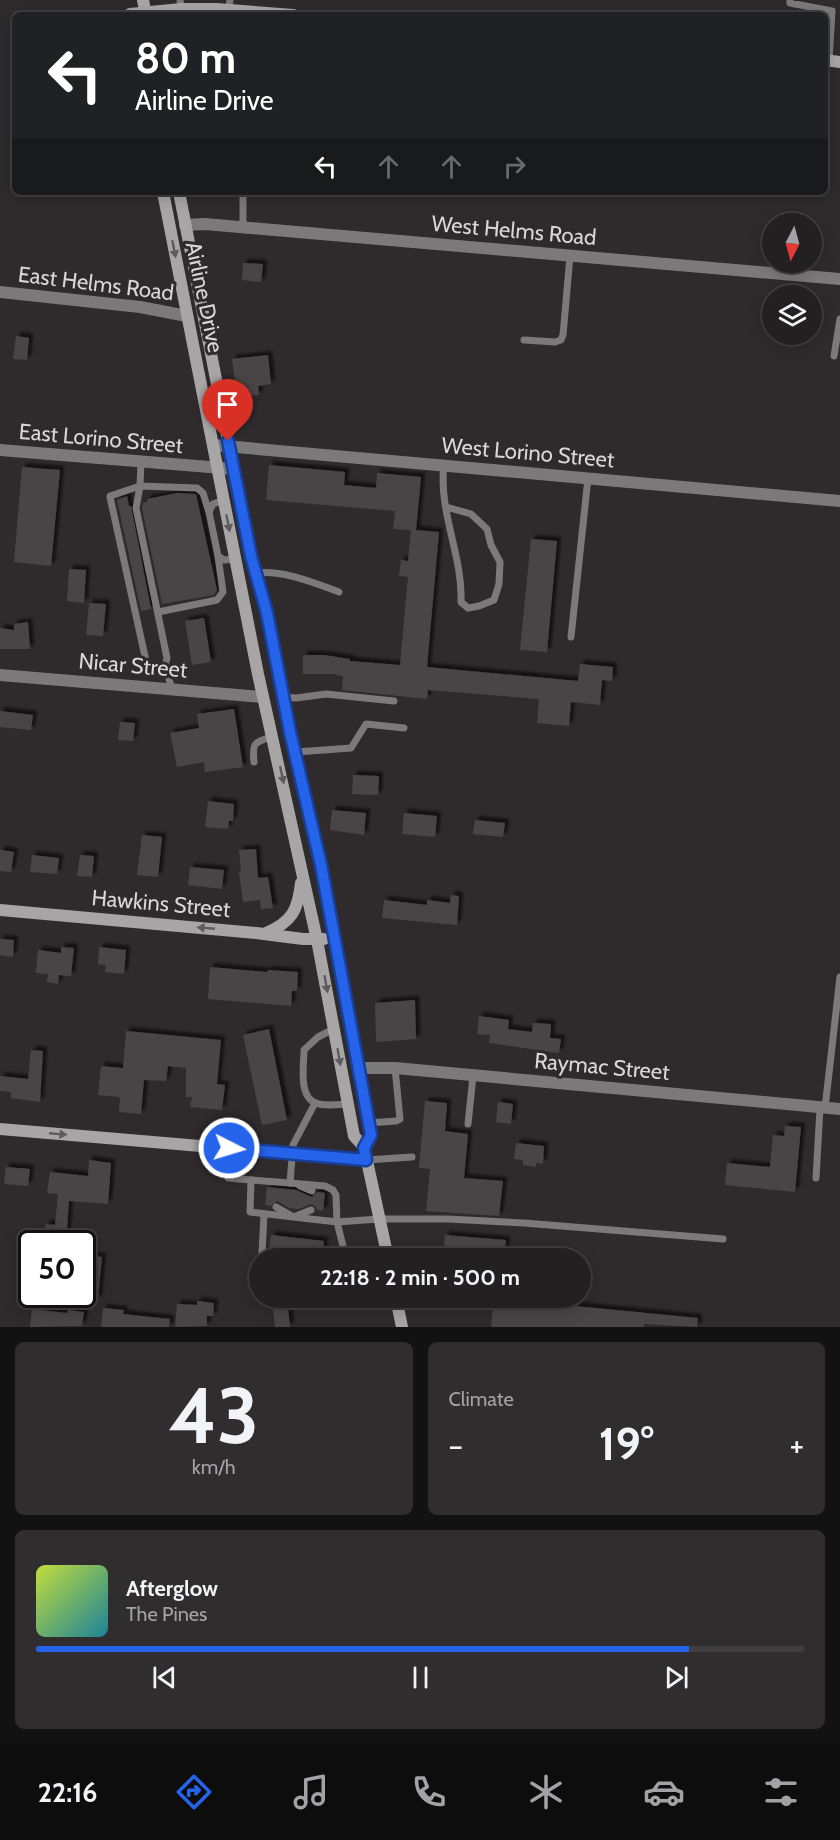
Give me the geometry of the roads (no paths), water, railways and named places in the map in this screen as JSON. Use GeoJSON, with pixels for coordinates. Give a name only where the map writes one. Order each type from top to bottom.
{"type":"FeatureCollection","features":[{"type":"Feature","properties":{"kind":"main road"},"geometry":{"type":"LineString","coordinates":[[145,9],[229,8],[266,12]]}},
{"type":"Feature","properties":{"kind":"main road","name":"Airline Drive"},"geometry":{"type":"LineString","coordinates":[[164,195],[263,697],[303,869],[354,1136],[365,1154],[385,1248]]}},
{"type":"Feature","properties":{"kind":"main road","name":"Airline Drive"},"geometry":{"type":"LineString","coordinates":[[180,195],[255,573],[267,613],[283,697],[321,865],[371,1135],[365,1154]]}},
{"type":"Feature","properties":{"kind":"main road"},"geometry":{"type":"LineString","coordinates":[[264,934],[276,929],[290,918],[298,904],[303,869]]}},
{"type":"Feature","properties":{"kind":"main road","name":"Hawkins Street"},"geometry":{"type":"LineString","coordinates":[[0,910],[317,940],[334,937]]}},
{"type":"Feature","properties":{"kind":"main road"},"geometry":{"type":"LineString","coordinates":[[0,1130],[292,1153],[365,1154]]}},
{"type":"Feature","properties":{"kind":"main road"},"geometry":{"type":"LineString","coordinates":[[398,1308],[402,1327]]}},
{"type":"Feature","properties":{"kind":"street","name":"West Helms Road"},"geometry":{"type":"LineString","coordinates":[[185,225],[840,279]]}},
{"type":"Feature","properties":{"kind":"street","name":"East Helms Road"},"geometry":{"type":"LineString","coordinates":[[0,292],[140,307],[187,316]]}},
{"type":"Feature","properties":{"kind":"street","name":"West Lorino Street"},"geometry":{"type":"LineString","coordinates":[[213,445],[840,501]]}},
{"type":"Feature","properties":{"kind":"street","name":"East Lorino Street"},"geometry":{"type":"LineString","coordinates":[[0,450],[234,469]]}},
{"type":"Feature","properties":{"kind":"street","name":"Nicar Street"},"geometry":{"type":"LineString","coordinates":[[0,675],[263,697]]}},
{"type":"Feature","properties":{"kind":"street","name":"Raymac Street"},"geometry":{"type":"LineString","coordinates":[[359,1068],[395,1068],[840,1110]]}},
{"type":"Feature","properties":{"kind":"lane"},"geometry":{"type":"LineString","coordinates":[[790,0],[790,3],[832,11],[831,61]]}},
{"type":"Feature","properties":{"kind":"lane"},"geometry":{"type":"LineString","coordinates":[[243,195],[243,228]]}},
{"type":"Feature","properties":{"kind":"lane"},"geometry":{"type":"LineString","coordinates":[[524,340],[555,342],[561,340],[570,256]]}},
{"type":"Feature","properties":{"kind":"lane"},"geometry":{"type":"LineString","coordinates":[[834,356],[840,319]]}},
{"type":"Feature","properties":{"kind":"lane"},"geometry":{"type":"LineString","coordinates":[[141,462],[136,508],[168,658],[165,666],[172,689]]}},
{"type":"Feature","properties":{"kind":"lane"},"geometry":{"type":"LineString","coordinates":[[444,465],[442,481],[446,507],[460,573],[461,602],[468,608],[494,600],[499,584],[500,562],[491,545],[487,530],[471,514],[446,507]]}},
{"type":"Feature","properties":{"kind":"lane"},"geometry":{"type":"LineString","coordinates":[[571,637],[588,478]]}},
{"type":"Feature","properties":{"kind":"lane"},"geometry":{"type":"LineString","coordinates":[[158,612],[217,600],[224,592],[209,513],[203,493],[197,489],[140,486],[110,496],[146,661],[154,668],[165,666]]}},
{"type":"Feature","properties":{"kind":"lane"},"geometry":{"type":"LineString","coordinates":[[209,513],[213,504],[224,500]]}},
{"type":"Feature","properties":{"kind":"lane"},"geometry":{"type":"LineString","coordinates":[[218,556],[224,560],[236,559]]}},
{"type":"Feature","properties":{"kind":"lane"},"geometry":{"type":"LineString","coordinates":[[255,573],[271,571],[339,592]]}},
{"type":"Feature","properties":{"kind":"lane"},"geometry":{"type":"LineString","coordinates":[[283,697],[296,698],[326,694],[394,701]]}},
{"type":"Feature","properties":{"kind":"lane"},"geometry":{"type":"LineString","coordinates":[[296,752],[351,748],[366,724],[404,728]]}},
{"type":"Feature","properties":{"kind":"lane"},"geometry":{"type":"LineString","coordinates":[[254,762],[255,743],[273,736]]}},
{"type":"Feature","properties":{"kind":"lane"},"geometry":{"type":"LineString","coordinates":[[816,1178],[840,977]]}},
{"type":"Feature","properties":{"kind":"lane"},"geometry":{"type":"LineString","coordinates":[[334,1029],[318,1037],[304,1050],[304,1086],[307,1096],[315,1103],[349,1104]]}},
{"type":"Feature","properties":{"kind":"lane"},"geometry":{"type":"LineString","coordinates":[[369,1123],[400,1119],[395,1068]]}},
{"type":"Feature","properties":{"kind":"lane"},"geometry":{"type":"LineString","coordinates":[[468,1124],[473,1076]]}},
{"type":"Feature","properties":{"kind":"lane"},"geometry":{"type":"LineString","coordinates":[[294,1186],[292,1153],[299,1132],[315,1103]]}},
{"type":"Feature","properties":{"kind":"lane"},"geometry":{"type":"LineString","coordinates":[[229,1148],[228,1178],[294,1186],[312,1191]]}},
{"type":"Feature","properties":{"kind":"lane"},"geometry":{"type":"LineString","coordinates":[[365,1154],[412,1157]]}},
{"type":"Feature","properties":{"kind":"lane"},"geometry":{"type":"LineString","coordinates":[[251,1180],[250,1212],[264,1214],[338,1222],[426,1218],[524,1223],[723,1239]]}},
{"type":"Feature","properties":{"kind":"lane"},"geometry":{"type":"LineString","coordinates":[[278,1188],[325,1186],[333,1190],[336,1195],[338,1222],[344,1248]]}},
{"type":"Feature","properties":{"kind":"lane"},"geometry":{"type":"LineString","coordinates":[[276,1206],[294,1217]]}},
{"type":"Feature","properties":{"kind":"lane"},"geometry":{"type":"LineString","coordinates":[[294,1217],[295,1208]]}},
{"type":"Feature","properties":{"kind":"lane"},"geometry":{"type":"LineString","coordinates":[[294,1217],[310,1210]]}},
{"type":"Feature","properties":{"kind":"lane"},"geometry":{"type":"LineString","coordinates":[[262,1248],[264,1214]]}}]}
